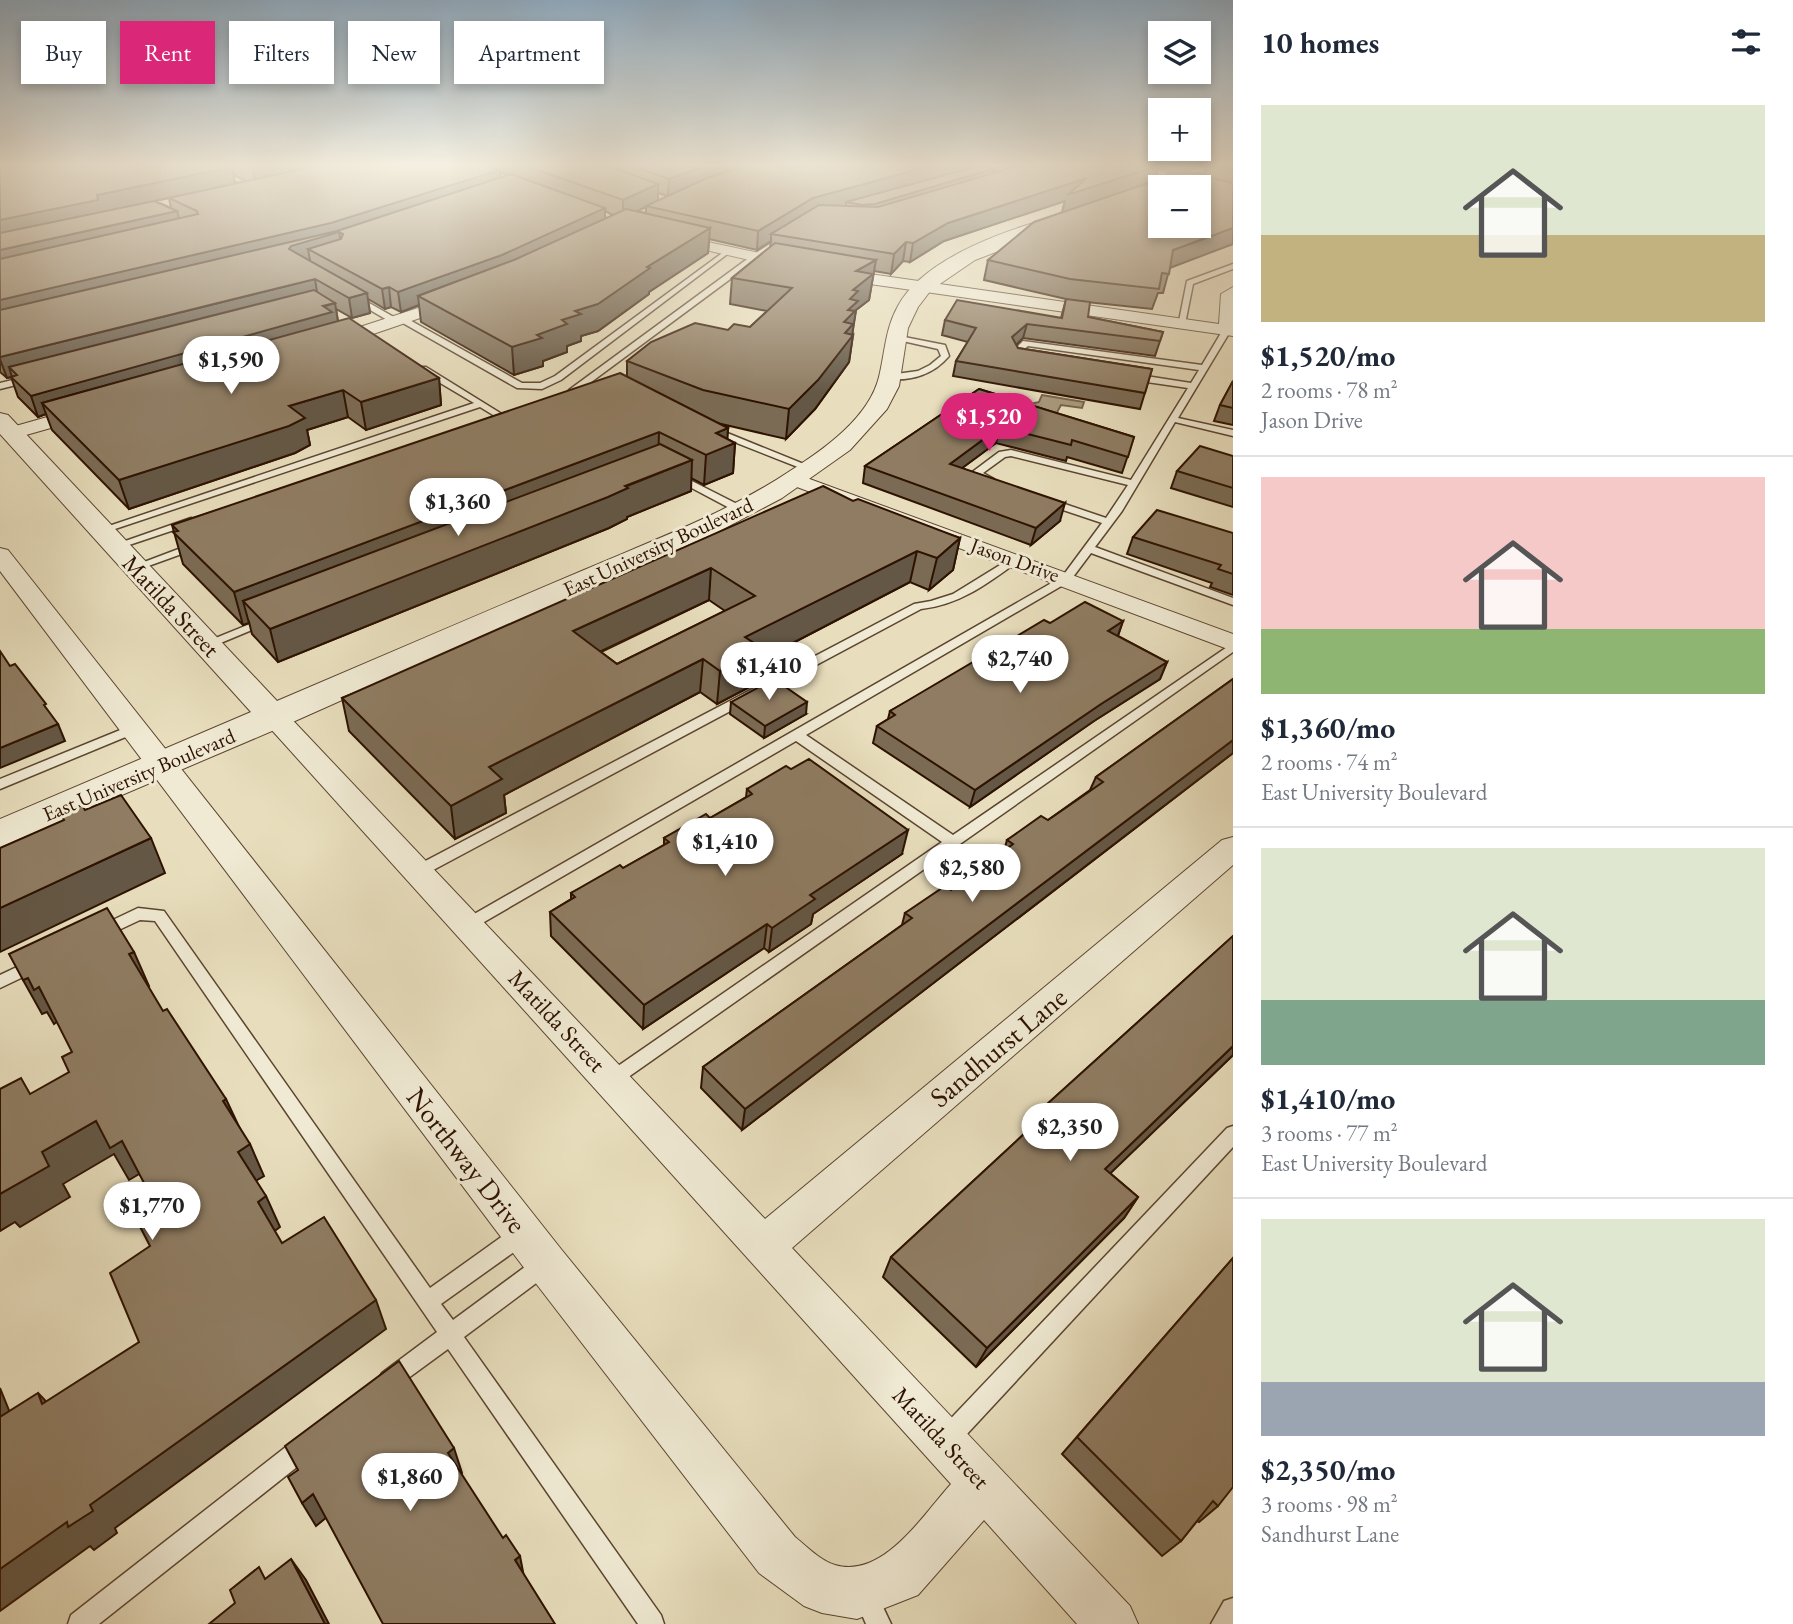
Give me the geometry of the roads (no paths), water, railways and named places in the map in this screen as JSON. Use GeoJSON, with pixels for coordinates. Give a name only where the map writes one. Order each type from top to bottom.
{"type":"FeatureCollection","features":[{"type":"Feature","properties":{"kind":"street"},"geometry":{"type":"LineString","coordinates":[[686,242],[751,258],[924,287],[1230,330],[1232,296]]}},
{"type":"Feature","properties":{"kind":"street","name":"East University Boulevard"},"geometry":{"type":"LineString","coordinates":[[0,834],[274,717],[741,510],[804,475],[858,430],[881,401],[892,377],[902,316],[924,287],[953,264],[1003,242]]}},
{"type":"Feature","properties":{"kind":"street"},"geometry":{"type":"LineString","coordinates":[[310,348],[400,321],[477,293]]}},
{"type":"Feature","properties":{"kind":"street"},"geometry":{"type":"LineString","coordinates":[[6,427],[100,408]]}},
{"type":"Feature","properties":{"kind":"street","name":"Matilda Street"},"geometry":{"type":"LineString","coordinates":[[6,427],[763,1247],[946,1441],[1112,1624]]}},
{"type":"Feature","properties":{"kind":"street","name":"Jason Drive"},"geometry":{"type":"LineString","coordinates":[[804,475],[1233,645]]}},
{"type":"Feature","properties":{"kind":"street","name":"Northway Drive"},"geometry":{"type":"LineString","coordinates":[[0,555],[546,1263],[777,1555],[822,1588],[857,1594],[872,1608],[984,1484]]}},
{"type":"Feature","properties":{"kind":"street","name":"Sandhurst Lane"},"geometry":{"type":"LineString","coordinates":[[763,1247],[1233,848]]}},
{"type":"Feature","properties":{"kind":"lane"},"geometry":{"type":"LineString","coordinates":[[566,394],[590,381],[751,258],[776,242]]}},
{"type":"Feature","properties":{"kind":"lane"},"geometry":{"type":"LineString","coordinates":[[341,291],[520,386],[542,386],[558,378],[727,252]]}},
{"type":"Feature","properties":{"kind":"lane"},"geometry":{"type":"LineString","coordinates":[[1181,324],[1190,283],[1233,266]]}},
{"type":"Feature","properties":{"kind":"lane"},"geometry":{"type":"LineString","coordinates":[[467,926],[1066,579],[1108,522],[1205,368],[1220,350],[1230,330]]}},
{"type":"Feature","properties":{"kind":"lane"},"geometry":{"type":"LineString","coordinates":[[892,377],[917,376],[934,369],[944,356],[942,347],[897,337]]}},
{"type":"Feature","properties":{"kind":"lane"},"geometry":{"type":"LineString","coordinates":[[1031,362],[1017,359],[1015,353],[1018,347],[1026,343],[1038,344],[1205,368]]}},
{"type":"Feature","properties":{"kind":"lane"},"geometry":{"type":"LineString","coordinates":[[414,364],[500,416]]}},
{"type":"Feature","properties":{"kind":"lane"},"geometry":{"type":"LineString","coordinates":[[0,386],[40,376]]}},
{"type":"Feature","properties":{"kind":"lane"},"geometry":{"type":"LineString","coordinates":[[1126,376],[1194,386]]}},
{"type":"Feature","properties":{"kind":"lane"},"geometry":{"type":"LineString","coordinates":[[590,381],[604,386]]}},
{"type":"Feature","properties":{"kind":"lane"},"geometry":{"type":"LineString","coordinates":[[109,538],[481,404]]}},
{"type":"Feature","properties":{"kind":"lane"},"geometry":{"type":"LineString","coordinates":[[488,420],[514,412]]}},
{"type":"Feature","properties":{"kind":"lane"},"geometry":{"type":"LineString","coordinates":[[1173,419],[1233,433]]}},
{"type":"Feature","properties":{"kind":"lane"},"geometry":{"type":"LineString","coordinates":[[696,423],[804,475]]}},
{"type":"Feature","properties":{"kind":"lane"},"geometry":{"type":"LineString","coordinates":[[997,484],[976,473],[1002,454],[1010,453],[1133,484]]}},
{"type":"Feature","properties":{"kind":"lane"},"geometry":{"type":"LineString","coordinates":[[659,467],[741,510]]}},
{"type":"Feature","properties":{"kind":"lane"},"geometry":{"type":"LineString","coordinates":[[1034,496],[1108,522]]}},
{"type":"Feature","properties":{"kind":"lane"},"geometry":{"type":"LineString","coordinates":[[109,538],[201,517]]}},
{"type":"Feature","properties":{"kind":"lane"},"geometry":{"type":"LineString","coordinates":[[136,567],[207,542]]}},
{"type":"Feature","properties":{"kind":"lane"},"geometry":{"type":"LineString","coordinates":[[1088,548],[1233,602]]}},
{"type":"Feature","properties":{"kind":"lane"},"geometry":{"type":"LineString","coordinates":[[417,872],[918,607],[940,605],[991,576],[1013,559]]}},
{"type":"Feature","properties":{"kind":"lane"},"geometry":{"type":"LineString","coordinates":[[207,644],[278,616]]}},
{"type":"Feature","properties":{"kind":"lane"},"geometry":{"type":"LineString","coordinates":[[611,1080],[1233,645]]}},
{"type":"Feature","properties":{"kind":"lane"},"geometry":{"type":"LineString","coordinates":[[0,784],[135,728]]}},
{"type":"Feature","properties":{"kind":"lane"},"geometry":{"type":"LineString","coordinates":[[797,735],[953,842]]}},
{"type":"Feature","properties":{"kind":"lane"},"geometry":{"type":"LineString","coordinates":[[88,939],[138,914],[159,915],[652,1624]]}},
{"type":"Feature","properties":{"kind":"lane"},"geometry":{"type":"LineString","coordinates":[[0,982],[50,957]]}},
{"type":"Feature","properties":{"kind":"lane"},"geometry":{"type":"LineString","coordinates":[[946,1441],[1233,1134]]}},
{"type":"Feature","properties":{"kind":"lane"},"geometry":{"type":"LineString","coordinates":[[428,1301],[524,1233]]}},
{"type":"Feature","properties":{"kind":"lane"},"geometry":{"type":"LineString","coordinates":[[374,1392],[450,1332],[546,1263]]}},
{"type":"Feature","properties":{"kind":"lane"},"geometry":{"type":"LineString","coordinates":[[80,1624],[320,1435]]}},
{"type":"Feature","properties":{"kind":"lane"},"geometry":{"type":"LineString","coordinates":[[1223,1624],[1233,1610]]}}]}
